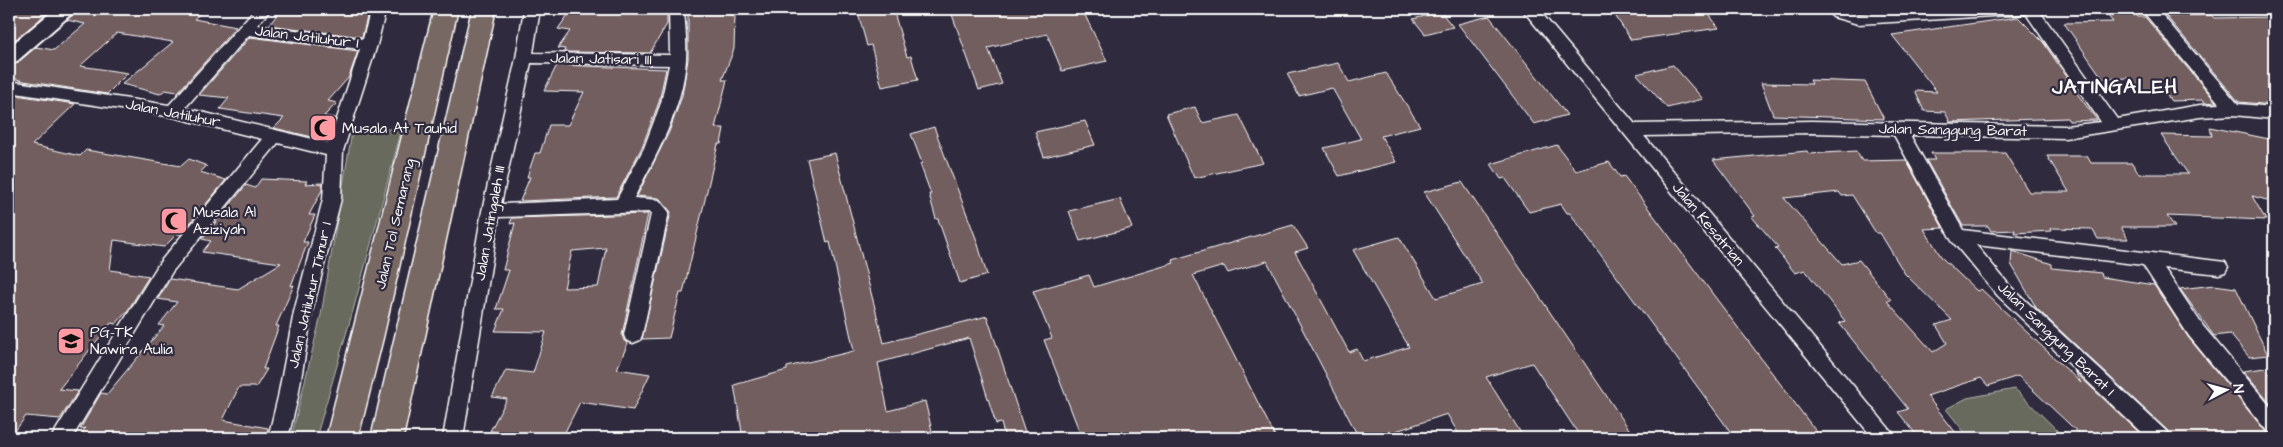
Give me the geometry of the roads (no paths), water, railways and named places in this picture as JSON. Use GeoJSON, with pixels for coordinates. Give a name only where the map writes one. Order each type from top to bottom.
{"type":"FeatureCollection","features":[{"type":"Feature","properties":{"kind":"highway","name":"Jalan Tol Semarang"},"geometry":{"type":"LineString","coordinates":[[342,438],[368,338],[446,9]]}},
{"type":"Feature","properties":{"kind":"highway"},"geometry":{"type":"LineString","coordinates":[[388,438],[484,9]]}},
{"type":"Feature","properties":{"kind":"street"},"geometry":{"type":"LineString","coordinates":[[9,57],[67,9]]}},
{"type":"Feature","properties":{"kind":"street","name":"Jalan Jatiluhur I"},"geometry":{"type":"LineString","coordinates":[[173,111],[263,9]]}},
{"type":"Feature","properties":{"kind":"street","name":"Jalan Jatiluhur I"},"geometry":{"type":"LineString","coordinates":[[335,150],[369,45],[378,9]]}},
{"type":"Feature","properties":{"kind":"street","name":"Jalan Jatingaleh III"},"geometry":{"type":"LineString","coordinates":[[453,438],[491,211],[524,58],[532,9]]}},
{"type":"Feature","properties":{"kind":"street"},"geometry":{"type":"LineString","coordinates":[[622,205],[652,148],[669,103],[678,60],[677,9]]}},
{"type":"Feature","properties":{"kind":"street","name":"Jalan Kesatrian"},"geometry":{"type":"LineString","coordinates":[[1530,9],[1885,438]]}},
{"type":"Feature","properties":{"kind":"street"},"geometry":{"type":"LineString","coordinates":[[1832,9],[1838,13],[1858,19],[1916,12],[2029,9],[2113,126]]}},
{"type":"Feature","properties":{"kind":"street"},"geometry":{"type":"LineString","coordinates":[[2149,9],[2233,109]]}},
{"type":"Feature","properties":{"kind":"street","name":"Jalan Jatiluhur I"},"geometry":{"type":"LineString","coordinates":[[245,29],[369,45]]}},
{"type":"Feature","properties":{"kind":"street","name":"Jalan Jatisari III"},"geometry":{"type":"LineString","coordinates":[[524,58],[678,60]]}},
{"type":"Feature","properties":{"kind":"street","name":"Jalan Jatiluhur"},"geometry":{"type":"LineString","coordinates":[[9,86],[173,111],[335,150]]}},
{"type":"Feature","properties":{"kind":"street","name":"Jalan Sanggung Barat"},"geometry":{"type":"LineString","coordinates":[[1631,130],[1811,127],[2065,132],[2113,126],[2184,113],[2233,109],[2274,113]]}},
{"type":"Feature","properties":{"kind":"street","name":"Jalan Sanggung Barat I"},"geometry":{"type":"LineString","coordinates":[[1899,129],[1958,236],[2004,291],[2160,438]]}},
{"type":"Feature","properties":{"kind":"street"},"geometry":{"type":"LineString","coordinates":[[61,438],[166,267],[274,136]]}},
{"type":"Feature","properties":{"kind":"street","name":"Jalan Jatiluhur Timur I"},"geometry":{"type":"LineString","coordinates":[[278,438],[288,397],[304,312],[332,199],[335,150]]}},
{"type":"Feature","properties":{"kind":"street"},"geometry":{"type":"LineString","coordinates":[[491,211],[653,205],[660,212],[633,335]]}},
{"type":"Feature","properties":{"kind":"street"},"geometry":{"type":"LineString","coordinates":[[1958,236],[2219,267]]}},
{"type":"Feature","properties":{"kind":"street"},"geometry":{"type":"LineString","coordinates":[[2149,259],[2196,331],[2274,425]]}},
{"type":"Feature","properties":{"kind":"place","name":"Musala At Tauhid"},"geometry":{"type":"Point","coordinates":[323,128]}},
{"type":"Feature","properties":{"kind":"place","name":"Musala Al Aziziyah"},"geometry":{"type":"Point","coordinates":[174,221]}},
{"type":"Feature","properties":{"kind":"place","name":"PG-TK Nawira Aulia"},"geometry":{"type":"Point","coordinates":[71,341]}},
{"type":"Feature","properties":{"kind":"district","name":"JATINGALEH"},"geometry":{"type":"Point","coordinates":[2115,87]}}]}
